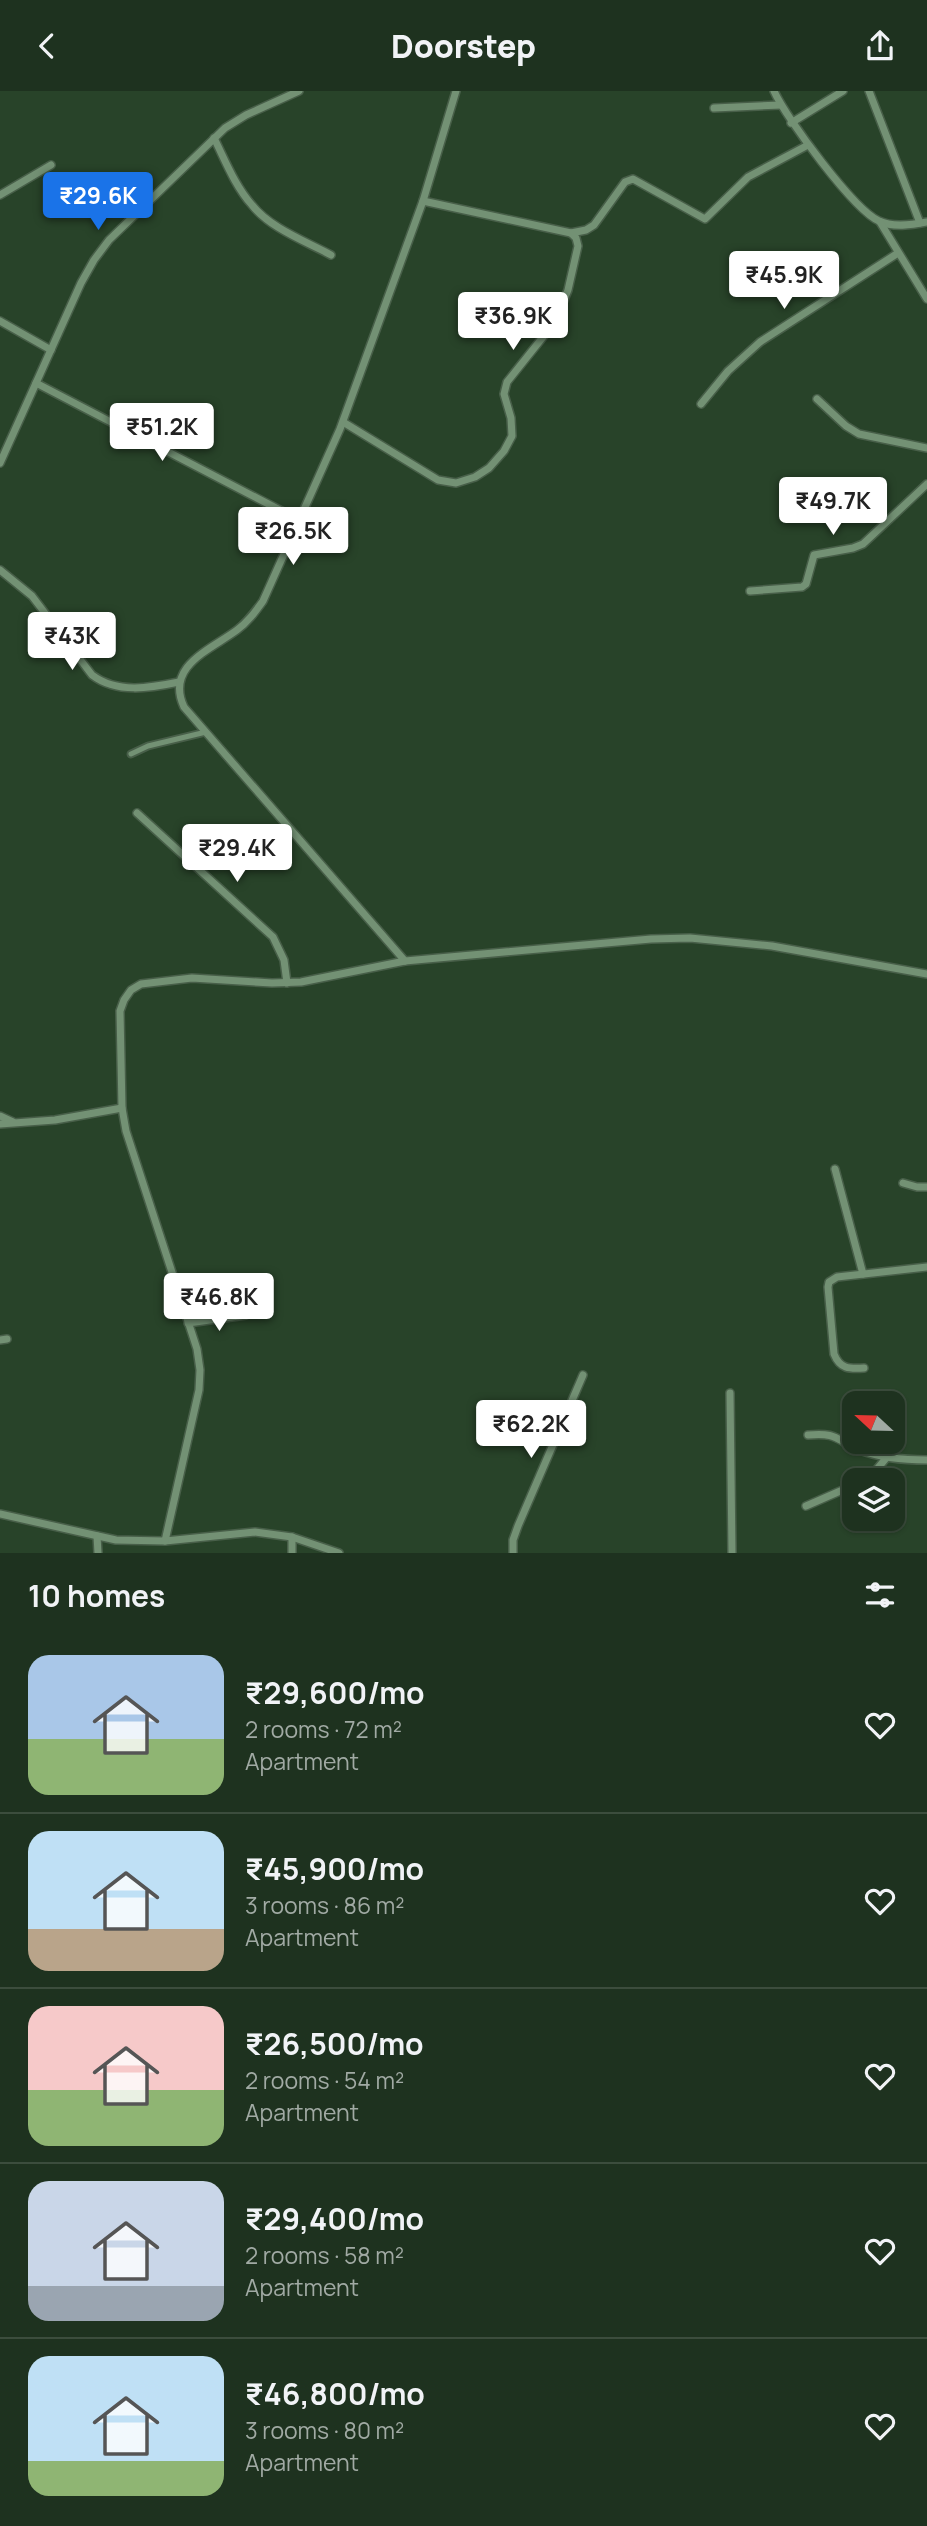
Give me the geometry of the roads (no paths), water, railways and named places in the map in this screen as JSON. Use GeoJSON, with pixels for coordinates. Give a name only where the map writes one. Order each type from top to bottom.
{"type":"FeatureCollection","features":[{"type":"Feature","properties":{"kind":"street"},"geometry":{"type":"LineString","coordinates":[[0,463],[81,283],[101,250],[214,138],[246,115],[299,91]]}},
{"type":"Feature","properties":{"kind":"street"},"geometry":{"type":"LineString","coordinates":[[405,961],[184,707],[178,694],[179,682],[185,669],[251,617],[263,601],[343,422],[423,201],[457,91]]}},
{"type":"Feature","properties":{"kind":"street"},"geometry":{"type":"LineString","coordinates":[[774,91],[791,123],[866,213],[887,225],[924,223],[869,91]]}},
{"type":"Feature","properties":{"kind":"street"},"geometry":{"type":"LineString","coordinates":[[791,123],[843,91]]}},
{"type":"Feature","properties":{"kind":"street"},"geometry":{"type":"LineString","coordinates":[[714,108],[781,105]]}},
{"type":"Feature","properties":{"kind":"street"},"geometry":{"type":"LineString","coordinates":[[214,138],[253,207],[283,228],[331,255]]}},
{"type":"Feature","properties":{"kind":"street"},"geometry":{"type":"LineString","coordinates":[[423,201],[571,233],[594,225],[625,182],[633,179],[705,219],[748,177],[808,145]]}},
{"type":"Feature","properties":{"kind":"street"},"geometry":{"type":"LineString","coordinates":[[0,195],[51,165]]}},
{"type":"Feature","properties":{"kind":"street"},"geometry":{"type":"LineString","coordinates":[[879,222],[927,299]]}},
{"type":"Feature","properties":{"kind":"street"},"geometry":{"type":"LineString","coordinates":[[343,422],[446,483],[475,477],[489,468],[504,451],[512,436],[504,388],[555,322],[563,306],[578,246],[571,233]]}},
{"type":"Feature","properties":{"kind":"street"},"geometry":{"type":"LineString","coordinates":[[701,404],[728,371],[760,342],[898,253]]}},
{"type":"Feature","properties":{"kind":"street"},"geometry":{"type":"LineString","coordinates":[[0,321],[51,350]]}},
{"type":"Feature","properties":{"kind":"street"},"geometry":{"type":"LineString","coordinates":[[36,383],[299,520]]}},
{"type":"Feature","properties":{"kind":"street"},"geometry":{"type":"LineString","coordinates":[[817,399],[846,426],[859,434],[927,448]]}},
{"type":"Feature","properties":{"kind":"street"},"geometry":{"type":"LineString","coordinates":[[750,591],[802,587],[806,584],[814,555],[863,544],[927,484]]}},
{"type":"Feature","properties":{"kind":"street"},"geometry":{"type":"LineString","coordinates":[[0,570],[32,596],[92,675],[101,682],[135,688],[179,682]]}},
{"type":"Feature","properties":{"kind":"street"},"geometry":{"type":"LineString","coordinates":[[137,813],[273,937],[284,960],[287,983]]}},
{"type":"Feature","properties":{"kind":"street"},"geometry":{"type":"LineString","coordinates":[[165,1541],[199,1390],[200,1370],[188,1323],[126,1131],[122,1108],[120,1011],[131,990],[141,984],[192,978],[300,982],[405,961],[651,939],[690,938],[814,952],[927,974]]}},
{"type":"Feature","properties":{"kind":"street"},"geometry":{"type":"LineString","coordinates":[[0,1124],[55,1120],[122,1108]]}},
{"type":"Feature","properties":{"kind":"street"},"geometry":{"type":"LineString","coordinates":[[0,1115],[16,1124]]}},
{"type":"Feature","properties":{"kind":"street"},"geometry":{"type":"LineString","coordinates":[[835,1169],[863,1274]]}},
{"type":"Feature","properties":{"kind":"street"},"geometry":{"type":"LineString","coordinates":[[902,1183],[927,1187]]}},
{"type":"Feature","properties":{"kind":"street"},"geometry":{"type":"LineString","coordinates":[[864,1368],[843,1367],[837,1363],[828,1287],[833,1279],[927,1267]]}},
{"type":"Feature","properties":{"kind":"street"},"geometry":{"type":"LineString","coordinates":[[188,1323],[246,1315]]}},
{"type":"Feature","properties":{"kind":"street"},"geometry":{"type":"LineString","coordinates":[[513,1553],[513,1540],[518,1526],[583,1375]]}},
{"type":"Feature","properties":{"kind":"street"},"geometry":{"type":"LineString","coordinates":[[730,1393],[733,1553]]}},
{"type":"Feature","properties":{"kind":"street"},"geometry":{"type":"LineString","coordinates":[[808,1435],[832,1435],[861,1450],[887,1458],[927,1460]]}},
{"type":"Feature","properties":{"kind":"street"},"geometry":{"type":"LineString","coordinates":[[878,1468],[887,1458]]}},
{"type":"Feature","properties":{"kind":"street"},"geometry":{"type":"LineString","coordinates":[[806,1506],[842,1490]]}},
{"type":"Feature","properties":{"kind":"street"},"geometry":{"type":"LineString","coordinates":[[0,1514],[97,1536],[141,1542],[255,1532],[292,1537],[339,1553]]}},
{"type":"Feature","properties":{"kind":"street"},"geometry":{"type":"LineString","coordinates":[[97,1536],[98,1553]]}},
{"type":"Feature","properties":{"kind":"street"},"geometry":{"type":"LineString","coordinates":[[292,1537],[292,1553]]}},
{"type":"Feature","properties":{"kind":"lane"},"geometry":{"type":"LineString","coordinates":[[131,754],[148,746],[206,731]]}}]}
